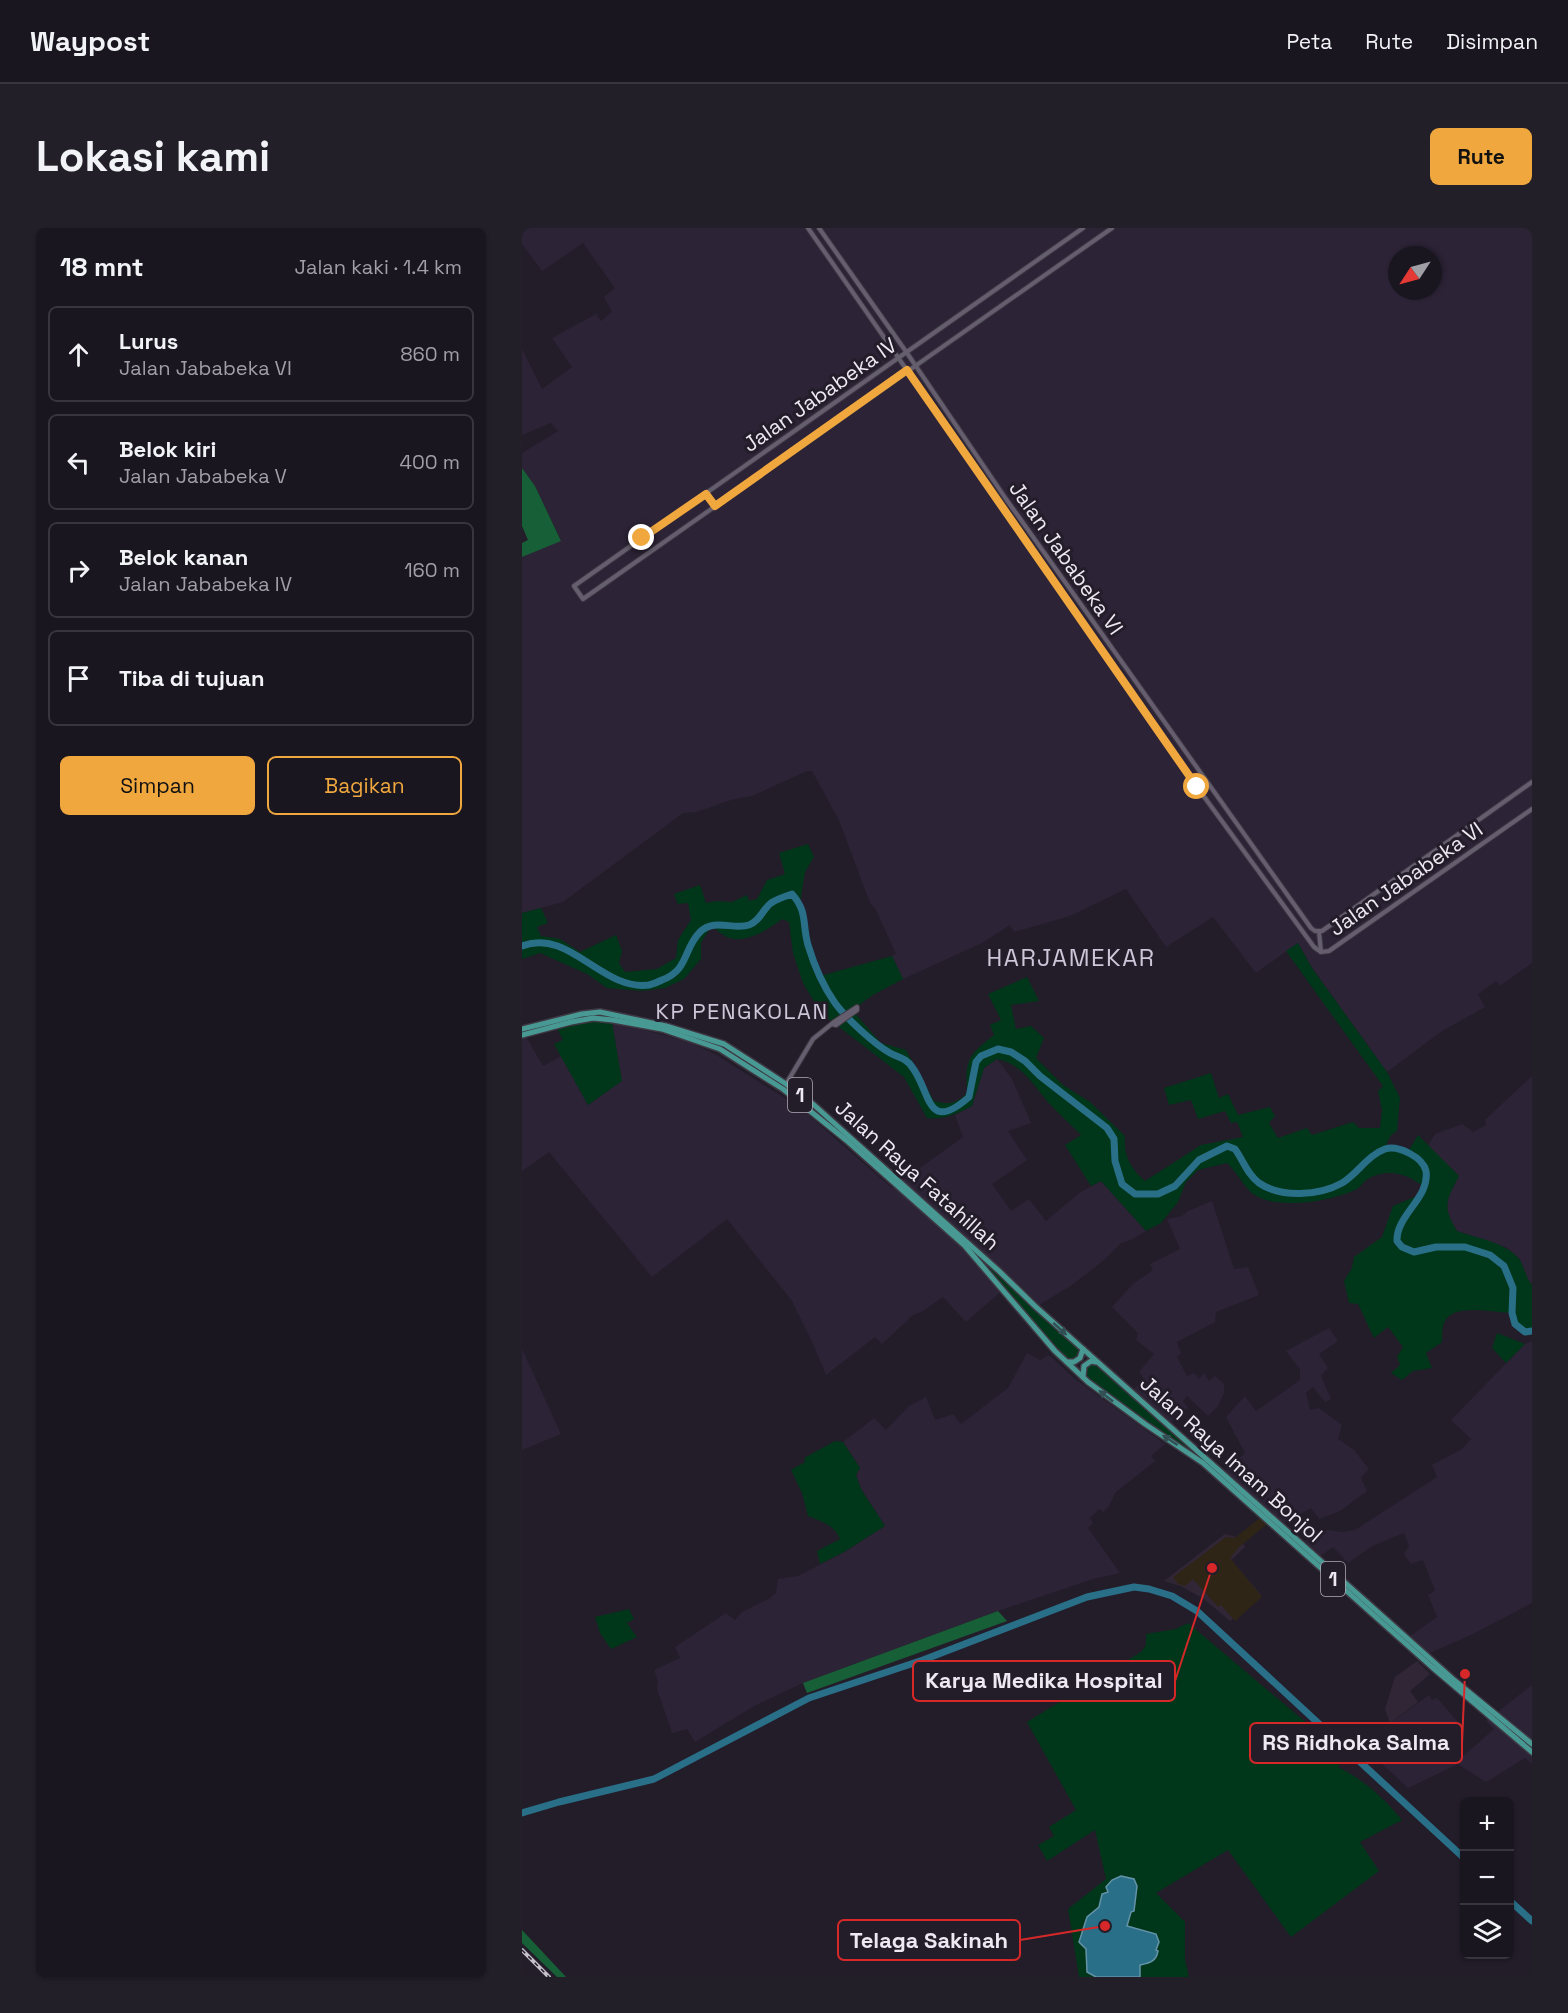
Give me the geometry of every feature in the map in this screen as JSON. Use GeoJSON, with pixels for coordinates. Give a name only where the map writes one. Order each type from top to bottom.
{"type":"FeatureCollection","features":[{"type":"Feature","properties":{"kind":"highway","name":"Jalan Raya Fatahillah"},"geometry":{"type":"LineString","coordinates":[[522,1029],[582,1014],[612,1014],[666,1026],[712,1040],[742,1056],[786,1084],[829,1118],[906,1190],[970,1252],[1067,1362],[1083,1377]]}},
{"type":"Feature","properties":{"kind":"highway","name":"Jalan Raya Fatahillah"},"geometry":{"type":"LineString","coordinates":[[522,1035],[571,1022],[604,1019],[662,1029],[710,1044],[741,1062],[811,1110],[906,1190],[1099,1362]]}},
{"type":"Feature","properties":{"kind":"highway"},"geometry":{"type":"LineString","coordinates":[[1067,1362],[1074,1362],[1080,1358],[1083,1348]]}},
{"type":"Feature","properties":{"kind":"highway"},"geometry":{"type":"LineString","coordinates":[[1083,1377],[1083,1369],[1087,1363],[1099,1362]]}},
{"type":"Feature","properties":{"kind":"highway","name":"Jalan Raya Imam Bonjol"},"geometry":{"type":"LineString","coordinates":[[1099,1362],[1464,1695],[1532,1752]]}},
{"type":"Feature","properties":{"kind":"highway","name":"Jalan Raya Imam Bonjol"},"geometry":{"type":"LineString","coordinates":[[1083,1377],[1115,1403],[1203,1463],[1454,1680],[1532,1744]]}},
{"type":"Feature","properties":{"kind":"street","name":"Jalan Jababeka VI"},"geometry":{"type":"LineString","coordinates":[[808,228],[1197,787],[1314,947],[1321,952],[1329,951],[1532,809]]}},
{"type":"Feature","properties":{"kind":"street","name":"Jalan Jababeka VI"},"geometry":{"type":"LineString","coordinates":[[819,228],[1012,508],[1311,928],[1319,932],[1532,782]]}},
{"type":"Feature","properties":{"kind":"street","name":"Jalan Jababeka IV"},"geometry":{"type":"LineString","coordinates":[[715,506],[583,599],[574,586],[1083,228]]}},
{"type":"Feature","properties":{"kind":"street"},"geometry":{"type":"LineString","coordinates":[[706,494],[715,506],[1112,228]]}},
{"type":"Feature","properties":{"kind":"street"},"geometry":{"type":"LineString","coordinates":[[1319,932],[1321,952]]}},
{"type":"Feature","properties":{"kind":"street"},"geometry":{"type":"LineString","coordinates":[[786,1084],[810,1042],[856,1008]]}},
{"type":"Feature","properties":{"kind":"shaded area"},"geometry":{"type":"Polygon","coordinates":[[[522,228],[1532,228],[1532,963],[1500,986],[1496,981],[1478,994],[1485,1007],[1442,1031],[1387,1072],[1312,968],[1298,943],[1256,973],[1213,917],[1166,947],[1126,889],[1070,916],[1014,932],[1010,925],[982,943],[903,979],[892,956],[896,954],[876,910],[870,903],[839,820],[812,771],[807,771],[752,796],[734,799],[696,812],[683,813],[563,902],[522,913],[522,557],[561,540],[535,486],[522,468],[522,453],[558,431],[551,423],[522,435],[522,349],[542,389],[572,367],[552,338],[596,314],[601,321],[612,312],[604,297],[615,288],[583,243],[542,271],[522,244],[522,228]]]}},
{"type":"Feature","properties":{"kind":"shaded area"},"geometry":{"type":"Polygon","coordinates":[[[612,1022],[687,1041],[715,1054],[799,1107],[892,1188],[963,1137],[955,1115],[972,1106],[984,1068],[997,1059],[1012,1079],[1031,1123],[1008,1131],[1027,1160],[992,1184],[1011,1211],[1029,1199],[1046,1221],[1079,1193],[1101,1181],[1146,1231],[1121,1243],[1103,1261],[1072,1285],[1039,1305],[1013,1281],[966,1322],[943,1297],[913,1315],[882,1344],[875,1337],[826,1375],[792,1301],[727,1219],[652,1277],[549,1152],[522,1171],[522,1036],[525,1035],[543,1066],[561,1056],[588,1105],[621,1081],[612,1022]]]}},
{"type":"Feature","properties":{"kind":"shaded area"},"geometry":{"type":"Polygon","coordinates":[[[1532,1076],[1532,1285],[1526,1278],[1520,1259],[1506,1247],[1457,1231],[1447,1214],[1448,1197],[1459,1176],[1428,1146],[1435,1134],[1462,1124],[1473,1132],[1486,1125],[1485,1120],[1532,1076]]]}},
{"type":"Feature","properties":{"kind":"shaded area"},"geometry":{"type":"Polygon","coordinates":[[[1212,1201],[1234,1269],[1248,1267],[1259,1295],[1216,1312],[1215,1322],[1177,1342],[1181,1353],[1177,1357],[1187,1376],[1194,1373],[1199,1379],[1204,1373],[1209,1381],[1215,1376],[1224,1384],[1224,1393],[1218,1406],[1208,1416],[1187,1396],[1183,1401],[1188,1408],[1171,1422],[1134,1389],[1144,1379],[1139,1372],[1154,1354],[1136,1340],[1138,1333],[1112,1307],[1133,1284],[1153,1270],[1150,1264],[1180,1249],[1167,1219],[1182,1216],[1212,1201]]]}},
{"type":"Feature","properties":{"kind":"shaded area"},"geometry":{"type":"Polygon","coordinates":[[[1329,1328],[1338,1341],[1319,1354],[1328,1368],[1321,1376],[1331,1399],[1325,1402],[1313,1387],[1306,1393],[1310,1410],[1319,1408],[1342,1425],[1338,1439],[1354,1450],[1369,1469],[1361,1478],[1367,1491],[1340,1511],[1319,1519],[1311,1508],[1283,1524],[1225,1471],[1245,1453],[1226,1417],[1245,1396],[1256,1411],[1300,1380],[1300,1369],[1286,1351],[1329,1328]]]}},
{"type":"Feature","properties":{"kind":"shaded area"},"geometry":{"type":"Polygon","coordinates":[[[1532,1341],[1532,1603],[1473,1634],[1430,1653],[1410,1636],[1437,1617],[1428,1595],[1435,1590],[1423,1560],[1411,1564],[1404,1554],[1409,1546],[1404,1533],[1372,1546],[1348,1563],[1333,1547],[1319,1557],[1305,1541],[1327,1530],[1342,1532],[1355,1530],[1437,1477],[1432,1465],[1462,1449],[1471,1439],[1451,1420],[1525,1344],[1532,1341]]]}},
{"type":"Feature","properties":{"kind":"shaded area"},"geometry":{"type":"Polygon","coordinates":[[[522,1349],[561,1434],[522,1450],[522,1349]]]}},
{"type":"Feature","properties":{"kind":"shaded area"},"geometry":{"type":"Polygon","coordinates":[[[1027,1353],[1040,1360],[1049,1355],[1075,1379],[1165,1444],[1151,1456],[1155,1461],[1115,1493],[1109,1506],[1103,1512],[1099,1509],[1090,1518],[1093,1523],[1088,1528],[1120,1573],[1093,1579],[998,1611],[803,1683],[756,1705],[695,1742],[687,1729],[672,1733],[657,1689],[658,1681],[654,1670],[680,1658],[675,1647],[726,1613],[735,1620],[742,1612],[770,1598],[776,1593],[778,1579],[798,1576],[844,1552],[885,1526],[861,1489],[856,1474],[860,1468],[843,1442],[874,1418],[886,1430],[909,1406],[926,1397],[935,1420],[953,1414],[961,1424],[1008,1388],[1027,1353]]]}},
{"type":"Feature","properties":{"kind":"shaded area"},"geometry":{"type":"Polygon","coordinates":[[[1261,1517],[1267,1524],[1239,1547],[1230,1558],[1262,1597],[1235,1621],[1221,1605],[1218,1607],[1193,1579],[1185,1586],[1178,1584],[1173,1577],[1226,1537],[1235,1538],[1261,1517]]]}},
{"type":"Feature","properties":{"kind":"shaded area"},"geometry":{"type":"Polygon","coordinates":[[[1225,1534],[1240,1538],[1245,1547],[1231,1560],[1261,1595],[1230,1621],[1204,1599],[1181,1586],[1164,1581],[1225,1534]]]}},
{"type":"Feature","properties":{"kind":"shaded area"},"geometry":{"type":"Polygon","coordinates":[[[1417,1661],[1430,1674],[1410,1691],[1418,1702],[1390,1723],[1385,1709],[1395,1677],[1417,1661]]]}},
{"type":"Feature","properties":{"kind":"shaded area"},"geometry":{"type":"Polygon","coordinates":[[[1532,1685],[1532,1764],[1525,1758],[1486,1782],[1458,1764],[1408,1788],[1379,1761],[1386,1752],[1390,1756],[1402,1747],[1398,1741],[1401,1735],[1390,1723],[1429,1695],[1432,1700],[1437,1698],[1459,1723],[1448,1737],[1449,1742],[1446,1747],[1461,1758],[1494,1729],[1486,1721],[1532,1685]]]}},
{"type":"Feature","properties":{"kind":"green space"},"geometry":{"type":"Polygon","coordinates":[[[522,468],[535,486],[561,541],[522,557],[522,543],[528,540],[522,526],[522,468]]]}},
{"type":"Feature","properties":{"kind":"green space"},"geometry":{"type":"Polygon","coordinates":[[[808,844],[814,857],[805,872],[800,903],[808,943],[820,976],[892,956],[903,979],[873,995],[852,1010],[881,1043],[906,1050],[934,1101],[952,1103],[967,1093],[970,1059],[994,1035],[990,1025],[1001,1020],[988,994],[1027,977],[1039,1001],[1011,1005],[1016,1029],[1031,1026],[1044,1038],[1036,1058],[1063,1085],[1090,1102],[1125,1136],[1125,1149],[1129,1161],[1145,1181],[1201,1145],[1243,1137],[1237,1122],[1231,1123],[1225,1111],[1198,1119],[1191,1100],[1169,1105],[1164,1088],[1211,1073],[1219,1098],[1228,1094],[1238,1115],[1270,1107],[1275,1116],[1269,1123],[1278,1138],[1307,1128],[1312,1135],[1353,1122],[1359,1128],[1380,1128],[1382,1110],[1378,1091],[1383,1086],[1286,951],[1298,943],[1312,968],[1387,1072],[1400,1098],[1397,1131],[1391,1135],[1384,1149],[1396,1148],[1407,1153],[1418,1135],[1459,1176],[1447,1204],[1452,1222],[1457,1231],[1506,1248],[1519,1259],[1532,1285],[1532,1331],[1525,1332],[1515,1324],[1512,1313],[1475,1310],[1456,1313],[1444,1323],[1442,1342],[1426,1353],[1432,1368],[1413,1371],[1402,1380],[1391,1373],[1400,1365],[1397,1357],[1403,1347],[1388,1327],[1374,1338],[1358,1304],[1349,1303],[1344,1281],[1352,1268],[1354,1257],[1382,1237],[1393,1206],[1419,1195],[1424,1187],[1405,1176],[1384,1173],[1369,1178],[1355,1190],[1332,1198],[1304,1203],[1276,1202],[1253,1194],[1227,1163],[1198,1170],[1186,1182],[1178,1202],[1161,1223],[1146,1231],[1101,1181],[1091,1186],[1065,1145],[1081,1135],[1013,1065],[997,1059],[984,1068],[972,1106],[950,1116],[927,1118],[904,1077],[821,1013],[803,983],[793,953],[789,922],[782,919],[764,931],[741,939],[727,937],[711,926],[701,943],[701,959],[684,979],[665,988],[642,991],[607,988],[587,974],[540,953],[522,959],[522,913],[541,908],[548,923],[537,927],[541,936],[560,939],[580,952],[616,935],[622,951],[619,963],[625,972],[657,969],[676,958],[678,940],[691,920],[688,903],[678,904],[674,894],[700,885],[706,903],[732,902],[747,895],[749,901],[757,899],[767,880],[785,874],[779,853],[808,844]]]}},
{"type":"Feature","properties":{"kind":"green space"},"geometry":{"type":"Polygon","coordinates":[[[585,1022],[612,1022],[622,1081],[588,1105],[554,1044],[563,1040],[557,1028],[585,1022]]]}},
{"type":"Feature","properties":{"kind":"green space"},"geometry":{"type":"Polygon","coordinates":[[[907,1189],[1083,1349],[1082,1355],[1067,1362],[970,1252],[907,1189]]]}},
{"type":"Feature","properties":{"kind":"green space"},"geometry":{"type":"Polygon","coordinates":[[[1497,1333],[1525,1344],[1506,1363],[1492,1348],[1497,1333]]]}},
{"type":"Feature","properties":{"kind":"green space"},"geometry":{"type":"Polygon","coordinates":[[[1095,1361],[1236,1485],[1088,1382],[1083,1369],[1095,1361]]]}},
{"type":"Feature","properties":{"kind":"green space"},"geometry":{"type":"Polygon","coordinates":[[[835,1441],[843,1442],[860,1468],[856,1475],[861,1489],[885,1526],[820,1564],[817,1551],[840,1539],[831,1527],[808,1516],[802,1493],[791,1470],[805,1462],[804,1458],[835,1441]]]}},
{"type":"Feature","properties":{"kind":"green space"},"geometry":{"type":"Polygon","coordinates":[[[629,1609],[634,1619],[627,1623],[637,1637],[611,1649],[600,1633],[595,1617],[629,1609]]]}},
{"type":"Feature","properties":{"kind":"green space"},"geometry":{"type":"Polygon","coordinates":[[[998,1611],[1007,1621],[807,1693],[803,1683],[998,1611]]]}},
{"type":"Feature","properties":{"kind":"green space"},"geometry":{"type":"Polygon","coordinates":[[[1188,1623],[1347,1757],[1338,1767],[1373,1790],[1402,1820],[1360,1842],[1379,1871],[1291,1937],[1228,1850],[1156,1893],[1185,1922],[1185,1960],[1189,1977],[1079,1977],[1068,1909],[1106,1879],[1095,1830],[1047,1861],[1038,1845],[1054,1836],[1049,1827],[1076,1810],[1027,1722],[1141,1652],[1146,1645],[1146,1634],[1176,1629],[1188,1623]]]}},
{"type":"Feature","properties":{"kind":"green space"},"geometry":{"type":"Polygon","coordinates":[[[522,1930],[566,1977],[557,1977],[522,1943],[522,1930]]]}},
{"type":"Feature","properties":{"kind":"water"},"geometry":{"type":"Polygon","coordinates":[[[1121,1876],[1134,1879],[1137,1886],[1134,1911],[1131,1912],[1127,1926],[1156,1934],[1159,1942],[1156,1950],[1158,1951],[1154,1960],[1140,1965],[1140,1977],[1096,1977],[1087,1972],[1086,1949],[1079,1942],[1087,1917],[1099,1907],[1102,1894],[1108,1892],[1106,1887],[1112,1880],[1121,1876]]]}},
{"type":"Feature","properties":{"kind":"waterway"},"geometry":{"type":"LineString","coordinates":[[522,946],[539,943],[555,945],[616,979],[632,984],[649,985],[677,971],[691,945],[705,928],[717,925],[749,925],[756,921],[771,903],[792,894],[803,913],[806,938],[816,968],[835,1003],[876,1044],[910,1064],[937,1111],[945,1112],[955,1108],[969,1097],[976,1062],[981,1056],[998,1049],[1011,1052],[1025,1061],[1040,1076],[1107,1128],[1114,1139],[1115,1161],[1122,1184],[1135,1194],[1158,1194],[1175,1186],[1199,1160],[1227,1146],[1235,1149],[1248,1171],[1259,1183],[1278,1191],[1300,1194],[1322,1191],[1342,1183],[1373,1156],[1385,1149],[1390,1148],[1409,1153],[1424,1166],[1426,1181],[1423,1190],[1402,1223],[1397,1241],[1402,1247],[1414,1252],[1436,1247],[1465,1247],[1490,1255],[1504,1266],[1513,1288],[1512,1313],[1515,1324],[1525,1332],[1532,1331]]}},
{"type":"Feature","properties":{"kind":"waterway"},"geometry":{"type":"LineString","coordinates":[[522,1813],[654,1779],[809,1698],[923,1660],[1087,1597],[1134,1587],[1172,1596],[1197,1611],[1460,1854]]}},
{"type":"Feature","properties":{"kind":"waterway"},"geometry":{"type":"LineString","coordinates":[[1514,1905],[1532,1921]]}},
{"type":"Feature","properties":{"kind":"railway"},"geometry":{"type":"LineString","coordinates":[[522,1950],[549,1977]]}},
{"type":"Feature","properties":{"kind":"place","name":"Karya Medika Hospital"},"geometry":{"type":"Point","coordinates":[1212,1568]}},
{"type":"Feature","properties":{"kind":"place","name":"RS Ridhoka Salma"},"geometry":{"type":"Point","coordinates":[1465,1674]}},
{"type":"Feature","properties":{"kind":"place","name":"Telaga Sakinah"},"geometry":{"type":"Point","coordinates":[1105,1926]}},
{"type":"Feature","properties":{"kind":"district","name":"HARJAMEKAR"},"geometry":{"type":"Point","coordinates":[1071,958]}},
{"type":"Feature","properties":{"kind":"district","name":"KP PENGKOLAN"},"geometry":{"type":"Point","coordinates":[742,1011]}},
{"type":"Feature","properties":{"kind":"route"},"geometry":{"type":"LineString","coordinates":[[642,538],[706,494],[715,506],[907,370],[1197,787]]}}]}
